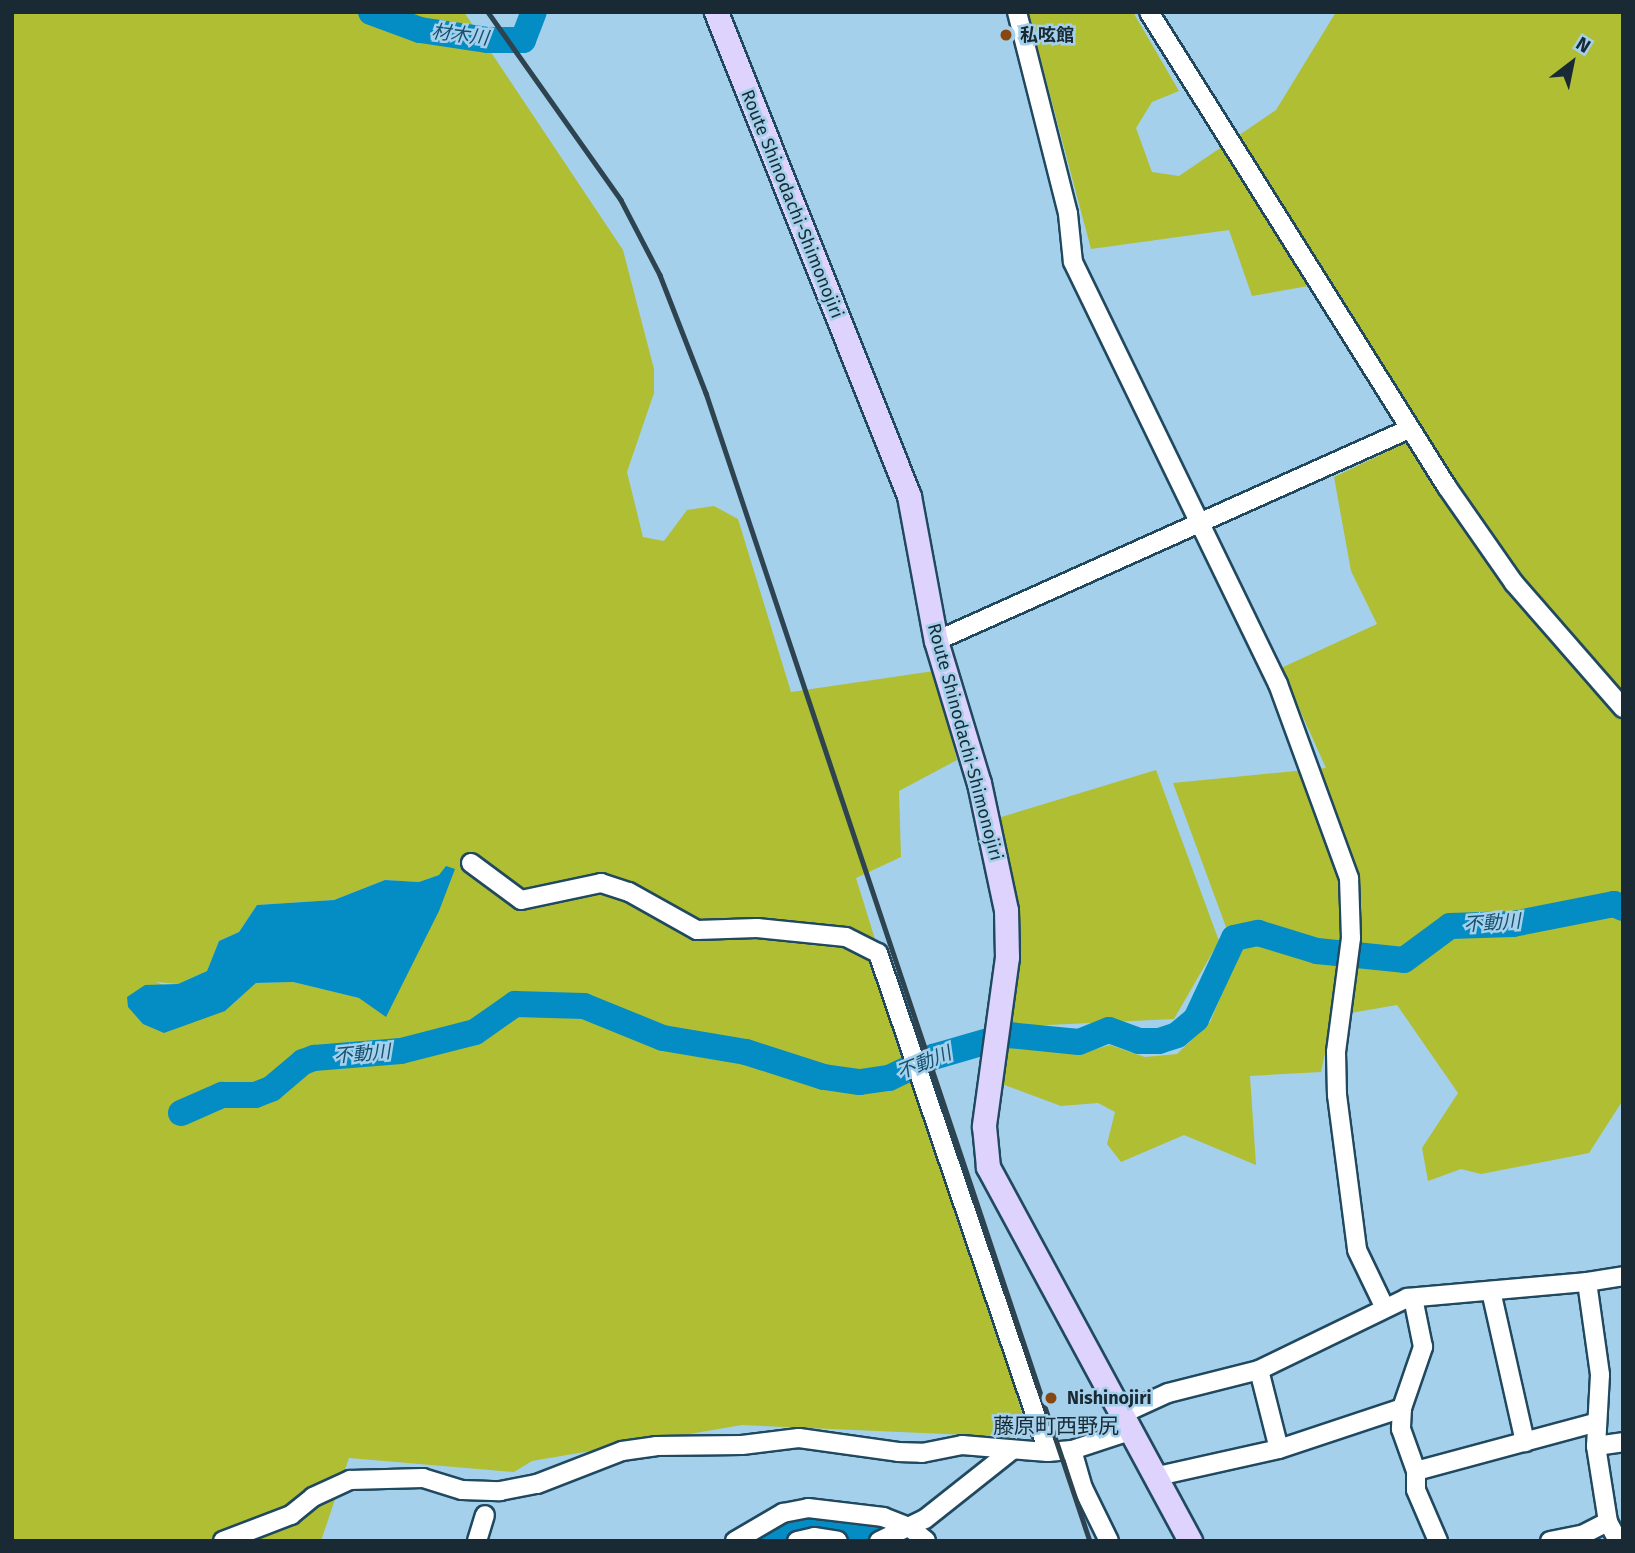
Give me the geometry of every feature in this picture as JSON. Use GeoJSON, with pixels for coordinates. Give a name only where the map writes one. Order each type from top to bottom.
{"type":"FeatureCollection","features":[{"type":"Feature","properties":{"kind":"main road","name":"Route Shinodachi-Shimonojiri"},"geometry":{"type":"LineString","coordinates":[[716,12],[909,496],[936,641],[979,783],[1006,910],[1007,957],[984,1126],[988,1167],[1158,1476],[1190,1541]]}},
{"type":"Feature","properties":{"kind":"street"},"geometry":{"type":"LineString","coordinates":[[1017,12],[1068,214],[1073,262],[1201,519],[1278,684],[1333,825],[1349,878],[1350,948],[1336,1052],[1343,1152],[1357,1250],[1384,1306]]}},
{"type":"Feature","properties":{"kind":"street"},"geometry":{"type":"LineString","coordinates":[[1149,12],[1409,429],[1514,583],[1623,708]]}},
{"type":"Feature","properties":{"kind":"street"},"geometry":{"type":"LineString","coordinates":[[936,641],[1201,519],[1409,429]]}},
{"type":"Feature","properties":{"kind":"street"},"geometry":{"type":"LineString","coordinates":[[471,863],[521,900],[601,883],[629,892],[697,930],[757,928],[846,937],[878,953],[1048,1452]]}},
{"type":"Feature","properties":{"kind":"street"},"geometry":{"type":"LineString","coordinates":[[223,1541],[291,1515],[313,1497],[350,1480],[423,1478],[462,1490],[500,1490],[537,1484],[637,1448],[783,1439],[922,1453],[962,1444],[1048,1452],[1072,1450],[1128,1421],[1168,1393],[1259,1370],[1384,1306],[1413,1298],[1587,1282],[1623,1276]]}},
{"type":"Feature","properties":{"kind":"street"},"geometry":{"type":"LineString","coordinates":[[1587,1282],[1600,1375],[1594,1423],[1596,1447],[1608,1522],[1618,1541]]}},
{"type":"Feature","properties":{"kind":"street"},"geometry":{"type":"LineString","coordinates":[[1491,1291],[1525,1442]]}},
{"type":"Feature","properties":{"kind":"street"},"geometry":{"type":"LineString","coordinates":[[1413,1298],[1423,1347],[1402,1408],[1401,1429],[1416,1471],[1416,1490],[1438,1541]]}},
{"type":"Feature","properties":{"kind":"street"},"geometry":{"type":"LineString","coordinates":[[1259,1370],[1279,1449]]}},
{"type":"Feature","properties":{"kind":"street"},"geometry":{"type":"LineString","coordinates":[[1158,1476],[1279,1449],[1402,1408]]}},
{"type":"Feature","properties":{"kind":"street"},"geometry":{"type":"LineString","coordinates":[[1416,1471],[1594,1423]]}},
{"type":"Feature","properties":{"kind":"street"},"geometry":{"type":"LineString","coordinates":[[1596,1447],[1623,1442]]}},
{"type":"Feature","properties":{"kind":"street"},"geometry":{"type":"LineString","coordinates":[[879,1541],[903,1530],[956,1497],[1012,1450]]}},
{"type":"Feature","properties":{"kind":"street"},"geometry":{"type":"LineString","coordinates":[[1072,1450],[1083,1488],[1109,1541]]}},
{"type":"Feature","properties":{"kind":"street"},"geometry":{"type":"LineString","coordinates":[[735,1541],[783,1513],[808,1508],[883,1517],[926,1541]]}},
{"type":"Feature","properties":{"kind":"street"},"geometry":{"type":"LineString","coordinates":[[477,1541],[485,1515]]}},
{"type":"Feature","properties":{"kind":"street"},"geometry":{"type":"LineString","coordinates":[[1550,1541],[1582,1535],[1608,1522]]}},
{"type":"Feature","properties":{"kind":"street"},"geometry":{"type":"LineString","coordinates":[[797,1541],[814,1537],[838,1541]]}},
{"type":"Feature","properties":{"kind":"green space"},"geometry":{"type":"Polygon","coordinates":[[[12,12],[464,12],[623,250],[654,369],[654,393],[627,472],[643,537],[664,541],[687,510],[714,506],[738,519],[791,692],[934,671],[957,760],[899,791],[901,857],[856,878],[1024,1419],[1015,1437],[742,1425],[532,1461],[514,1472],[349,1458],[321,1541],[12,1541],[12,12]],[[439,875],[419,882],[385,880],[334,900],[257,905],[239,932],[219,941],[207,971],[178,984],[156,982],[225,1011],[256,983],[293,982],[359,998],[439,875]]]}},
{"type":"Feature","properties":{"kind":"green space"},"geometry":{"type":"Polygon","coordinates":[[[1028,12],[1133,12],[1179,91],[1152,102],[1136,128],[1152,172],[1179,176],[1276,110],[1336,12],[1623,12],[1623,1100],[1589,1153],[1481,1174],[1461,1169],[1428,1181],[1422,1148],[1458,1093],[1397,1005],[1333,1016],[1321,1072],[1250,1076],[1256,1165],[1184,1135],[1121,1162],[1107,1144],[1115,1112],[1098,1103],[1061,1106],[1002,1084],[1009,1046],[1038,1043],[1079,1054],[1110,1045],[1145,1057],[1177,1054],[1210,1022],[1237,957],[1173,783],[1326,768],[1281,668],[1377,624],[1351,571],[1334,477],[1424,434],[1331,282],[1252,296],[1229,230],[1091,249],[1028,12]]]}},
{"type":"Feature","properties":{"kind":"green space"},"geometry":{"type":"Polygon","coordinates":[[[1156,770],[1219,941],[1174,1019],[1005,1027],[998,818],[1156,770]]]}},
{"type":"Feature","properties":{"kind":"water"},"geometry":{"type":"Polygon","coordinates":[[[446,866],[455,869],[439,911],[386,1017],[359,998],[293,982],[256,983],[225,1011],[164,1033],[143,1024],[128,1007],[127,997],[145,985],[178,984],[207,971],[219,941],[239,932],[257,905],[334,900],[385,880],[419,882],[439,875],[446,866]]]}},
{"type":"Feature","properties":{"kind":"waterway","name":"材木川"},"geometry":{"type":"LineString","coordinates":[[371,12],[420,30],[488,40],[523,40],[534,12]]}},
{"type":"Feature","properties":{"kind":"waterway","name":"不動川"},"geometry":{"type":"LineString","coordinates":[[181,1113],[222,1095],[255,1095],[271,1089],[303,1062],[314,1058],[401,1051],[475,1032],[515,1004],[584,1006],[663,1038],[746,1052],[824,1077],[860,1082],[889,1078],[933,1057],[1009,1035],[1079,1042],[1109,1030],[1139,1041],[1159,1041],[1177,1035],[1196,1019],[1234,938],[1258,933],[1317,951],[1404,960],[1450,926],[1513,924],[1614,904],[1623,908]]}},
{"type":"Feature","properties":{"kind":"waterway"},"geometry":{"type":"LineString","coordinates":[[766,1541],[778,1530],[804,1520],[883,1532],[902,1541]]}},
{"type":"Feature","properties":{"kind":"railway"},"geometry":{"type":"LineString","coordinates":[[488,12],[621,200],[660,275],[706,393],[1090,1541]]}},
{"type":"Feature","properties":{"kind":"place","name":"私呟館"},"geometry":{"type":"Point","coordinates":[1006,35]}},
{"type":"Feature","properties":{"kind":"place","name":"Nishinojiri"},"geometry":{"type":"Point","coordinates":[1051,1398]}},
{"type":"Feature","properties":{"kind":"district","name":"藤原町西野尻"},"geometry":{"type":"Point","coordinates":[1056,1426]}}]}
